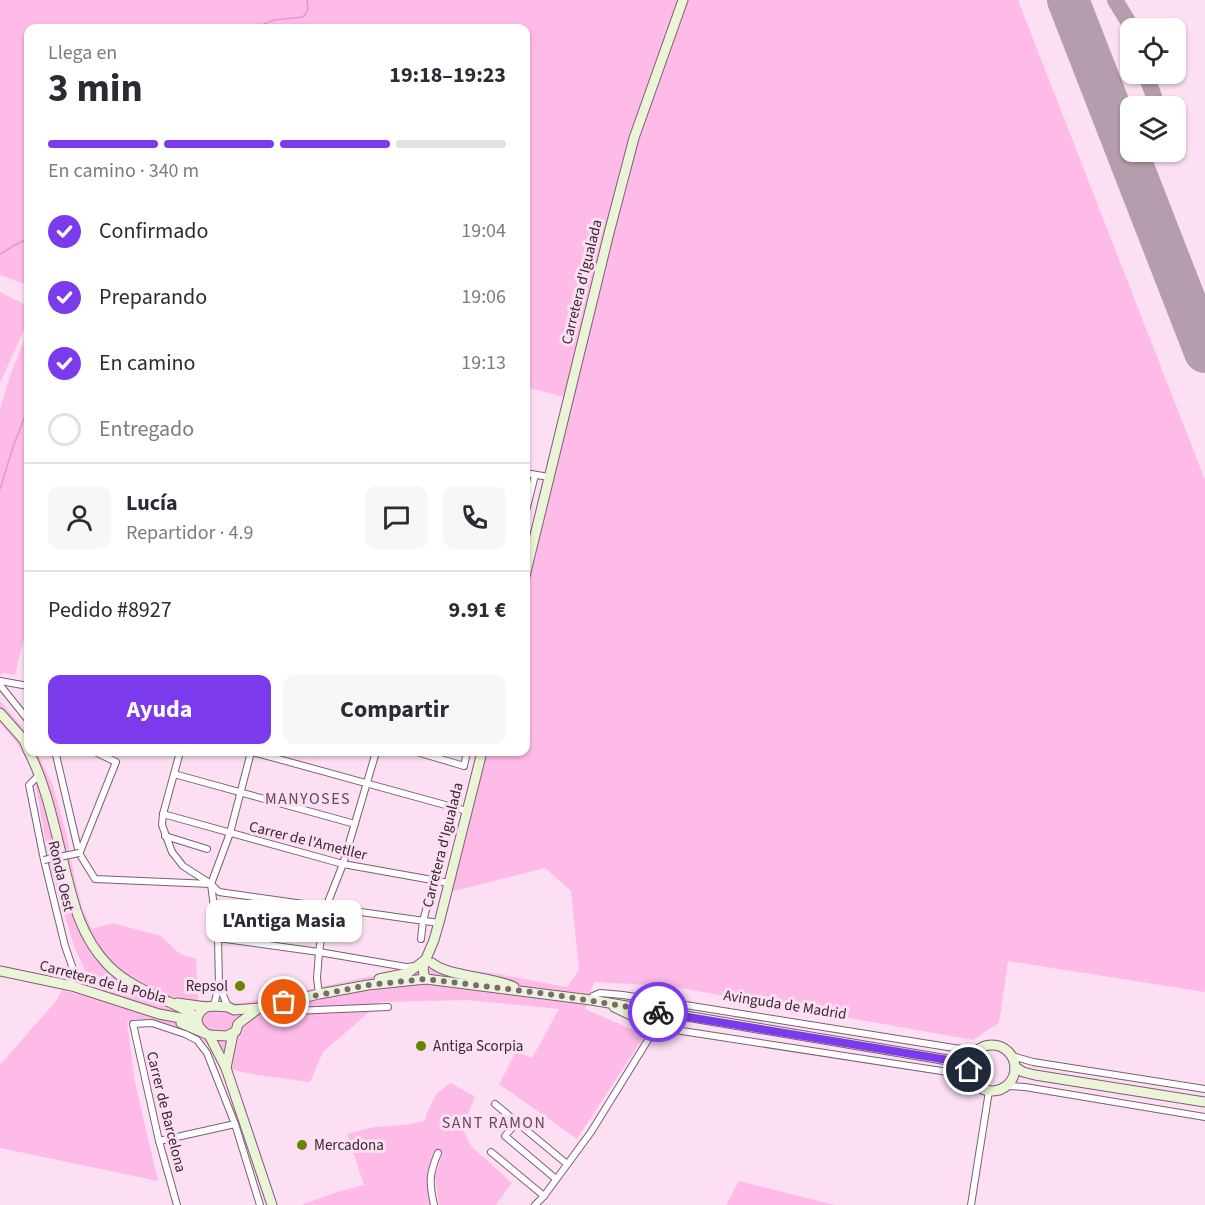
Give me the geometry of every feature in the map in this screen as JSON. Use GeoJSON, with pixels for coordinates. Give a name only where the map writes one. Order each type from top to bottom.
{"type":"FeatureCollection","features":[{"type":"Feature","properties":{"kind":"street","name":"Carretera d'Igualada"},"geometry":{"type":"LineString","coordinates":[[530,555],[634,138],[683,0]]}},
{"type":"Feature","properties":{"kind":"street"},"geometry":{"type":"LineString","coordinates":[[530,474],[549,477]]}},
{"type":"Feature","properties":{"kind":"street"},"geometry":{"type":"LineString","coordinates":[[530,496],[535,476]]}},
{"type":"Feature","properties":{"kind":"street"},"geometry":{"type":"LineString","coordinates":[[0,683],[24,686]]}},
{"type":"Feature","properties":{"kind":"street"},"geometry":{"type":"LineString","coordinates":[[0,683],[24,715]]}},
{"type":"Feature","properties":{"kind":"street"},"geometry":{"type":"LineString","coordinates":[[0,713],[24,740]]}},
{"type":"Feature","properties":{"kind":"street"},"geometry":{"type":"LineString","coordinates":[[31,756],[40,774],[81,926],[108,965],[145,992],[172,1003],[197,1019]]}},
{"type":"Feature","properties":{"kind":"street"},"geometry":{"type":"LineString","coordinates":[[57,756],[80,852],[95,879],[212,884]]}},
{"type":"Feature","properties":{"kind":"street"},"geometry":{"type":"LineString","coordinates":[[80,852],[116,762],[103,756]]}},
{"type":"Feature","properties":{"kind":"street"},"geometry":{"type":"LineString","coordinates":[[179,756],[163,814],[162,825],[165,836],[172,852],[183,866],[212,884],[219,892],[439,923]]}},
{"type":"Feature","properties":{"kind":"street"},"geometry":{"type":"LineString","coordinates":[[251,756],[230,833],[212,884],[218,938],[219,984],[210,1006],[201,1011],[197,1019],[199,1027],[206,1034],[226,1068],[272,1205]]}},
{"type":"Feature","properties":{"kind":"street"},"geometry":{"type":"LineString","coordinates":[[267,756],[467,811]]}},
{"type":"Feature","properties":{"kind":"street"},"geometry":{"type":"LineString","coordinates":[[319,989],[319,952],[326,907],[343,864],[375,756]]}},
{"type":"Feature","properties":{"kind":"street"},"geometry":{"type":"LineString","coordinates":[[430,756],[464,766],[466,756]]}},
{"type":"Feature","properties":{"kind":"street","name":"Carretera d'Igualada"},"geometry":{"type":"LineString","coordinates":[[426,979],[430,973],[424,963],[439,923],[481,756]]}},
{"type":"Feature","properties":{"kind":"street","name":"Ronda Oest"},"geometry":{"type":"LineString","coordinates":[[40,774],[29,785],[44,860],[65,946],[73,969],[72,986]]}},
{"type":"Feature","properties":{"kind":"street"},"geometry":{"type":"LineString","coordinates":[[174,774],[355,824]]}},
{"type":"Feature","properties":{"kind":"street","name":"Carrer de l'Ametller"},"geometry":{"type":"LineString","coordinates":[[163,814],[343,864],[449,883]]}},
{"type":"Feature","properties":{"kind":"street"},"geometry":{"type":"LineString","coordinates":[[165,836],[207,849]]}},
{"type":"Feature","properties":{"kind":"street"},"geometry":{"type":"LineString","coordinates":[[44,860],[80,852]]}},
{"type":"Feature","properties":{"kind":"street"},"geometry":{"type":"LineString","coordinates":[[420,939],[434,880]]}},
{"type":"Feature","properties":{"kind":"street"},"geometry":{"type":"LineString","coordinates":[[218,938],[406,967],[424,963],[503,982],[524,991]]}},
{"type":"Feature","properties":{"kind":"street"},"geometry":{"type":"LineString","coordinates":[[226,1068],[233,1034],[238,1024],[259,1008],[319,989],[368,985],[381,978],[408,973],[424,963]]}},
{"type":"Feature","properties":{"kind":"street","name":"Carretera de la Pobla"},"geometry":{"type":"LineString","coordinates":[[0,971],[72,986],[159,1014],[197,1019]]}},
{"type":"Feature","properties":{"kind":"street","name":"Avinguda de Madrid"},"geometry":{"type":"LineString","coordinates":[[368,985],[426,979],[591,1000],[948,1060],[964,1065],[969,1072]]}},
{"type":"Feature","properties":{"kind":"street"},"geometry":{"type":"LineString","coordinates":[[219,984],[237,1016],[238,1024]]}},
{"type":"Feature","properties":{"kind":"street","name":"Avinguda de Madrid"},"geometry":{"type":"LineString","coordinates":[[591,1000],[593,996],[600,993],[623,994],[954,1048],[975,1054]]}},
{"type":"Feature","properties":{"kind":"street"},"geometry":{"type":"LineString","coordinates":[[604,1002],[656,1027]]}},
{"type":"Feature","properties":{"kind":"street"},"geometry":{"type":"LineString","coordinates":[[172,1003],[231,1009],[259,1008],[293,1011],[388,1007]]}},
{"type":"Feature","properties":{"kind":"street"},"geometry":{"type":"LineString","coordinates":[[159,1014],[206,1034],[220,1037],[233,1034]]}},
{"type":"Feature","properties":{"kind":"street","name":"Carrer de Barcelona"},"geometry":{"type":"LineString","coordinates":[[177,1205],[159,1141],[133,1024],[152,1023],[197,1040],[207,1053],[219,1083]]}},
{"type":"Feature","properties":{"kind":"street"},"geometry":{"type":"LineString","coordinates":[[535,1205],[591,1132],[656,1027]]}},
{"type":"Feature","properties":{"kind":"street"},"geometry":{"type":"LineString","coordinates":[[640,1028],[656,1027],[961,1074],[969,1072]]}},
{"type":"Feature","properties":{"kind":"street"},"geometry":{"type":"LineString","coordinates":[[1009,1084],[1015,1074],[1015,1067],[1011,1056],[1003,1048],[988,1046],[975,1054],[969,1072],[978,1087],[989,1091],[999,1091],[1023,1077],[1035,1076]]}},
{"type":"Feature","properties":{"kind":"street","name":"Avinguda de Madrid"},"geometry":{"type":"LineString","coordinates":[[948,1060],[965,1060],[975,1054]]}},
{"type":"Feature","properties":{"kind":"street"},"geometry":{"type":"LineString","coordinates":[[1011,1056],[1033,1062],[1205,1089]]}},
{"type":"Feature","properties":{"kind":"street"},"geometry":{"type":"LineString","coordinates":[[1015,1067],[1035,1076],[1205,1102]]}},
{"type":"Feature","properties":{"kind":"street"},"geometry":{"type":"LineString","coordinates":[[229,1081],[219,1083],[262,1205]]}},
{"type":"Feature","properties":{"kind":"street"},"geometry":{"type":"LineString","coordinates":[[1009,1084],[1205,1117]]}},
{"type":"Feature","properties":{"kind":"street"},"geometry":{"type":"LineString","coordinates":[[971,1205],[989,1091]]}},
{"type":"Feature","properties":{"kind":"street"},"geometry":{"type":"LineString","coordinates":[[495,1104],[567,1164]]}},
{"type":"Feature","properties":{"kind":"street"},"geometry":{"type":"LineString","coordinates":[[517,1122],[505,1136],[556,1179]]}},
{"type":"Feature","properties":{"kind":"street"},"geometry":{"type":"LineString","coordinates":[[159,1141],[235,1124]]}},
{"type":"Feature","properties":{"kind":"street"},"geometry":{"type":"LineString","coordinates":[[434,1205],[430,1186],[432,1167],[438,1152]]}},
{"type":"Feature","properties":{"kind":"street"},"geometry":{"type":"LineString","coordinates":[[491,1152],[544,1196]]}},
{"type":"Feature","properties":{"kind":"street"},"geometry":{"type":"LineString","coordinates":[[262,1205],[268,1194]]}},
{"type":"Feature","properties":{"kind":"shaded area"},"geometry":{"type":"Polygon","coordinates":[[[0,0],[1018,0],[1205,480],[1205,992],[1008,961],[999,1023],[973,1040],[669,986],[594,982],[585,1009],[645,1035],[577,1139],[499,1084],[516,1052],[532,1058],[559,1009],[468,1000],[381,1002],[323,1052],[310,1082],[231,1069],[203,1040],[153,1021],[135,1019],[127,1022],[135,1082],[158,1181],[0,1148],[0,1065],[56,1001],[62,990],[99,1000],[101,988],[85,970],[74,946],[50,867],[36,786],[25,756],[39,756],[53,786],[82,908],[92,929],[113,923],[161,936],[180,954],[196,959],[198,1000],[242,1003],[402,970],[438,968],[492,973],[567,987],[579,970],[571,891],[545,868],[450,892],[485,756],[530,756],[530,573],[572,399],[530,388],[530,24],[24,24],[24,284],[0,275],[0,0]]]}},
{"type":"Feature","properties":{"kind":"shaded area"},"geometry":{"type":"Polygon","coordinates":[[[0,292],[24,304],[24,330],[0,383],[0,292]]]}},
{"type":"Feature","properties":{"kind":"shaded area"},"geometry":{"type":"Polygon","coordinates":[[[24,341],[24,638],[15,675],[2,673],[0,676],[0,409],[24,341]]]}},
{"type":"Feature","properties":{"kind":"shaded area"},"geometry":{"type":"Polygon","coordinates":[[[0,701],[23,728],[24,755],[0,723],[0,701]]]}},
{"type":"Feature","properties":{"kind":"shaded area"},"geometry":{"type":"Polygon","coordinates":[[[451,1083],[475,1097],[462,1128],[472,1147],[512,1183],[496,1205],[439,1205],[435,1176],[442,1155],[436,1149],[428,1176],[430,1205],[301,1205],[364,1185],[347,1134],[374,1127],[425,1121],[437,1093],[451,1083]]]}},
{"type":"Feature","properties":{"kind":"shaded area"},"geometry":{"type":"Polygon","coordinates":[[[739,1181],[835,1205],[726,1205],[739,1181]]]}},
{"type":"Feature","properties":{"kind":"waterway"},"geometry":{"type":"LineString","coordinates":[[264,24],[274,20],[303,17],[308,10],[307,0]]}},
{"type":"Feature","properties":{"kind":"waterway"},"geometry":{"type":"LineString","coordinates":[[0,254],[24,241]]}},
{"type":"Feature","properties":{"kind":"waterway"},"geometry":{"type":"LineString","coordinates":[[0,489],[24,418]]}},
{"type":"Feature","properties":{"kind":"taxiway"},"geometry":{"type":"LineString","coordinates":[[1071,9],[1079,0]]}},
{"type":"Feature","properties":{"kind":"taxiway"},"geometry":{"type":"LineString","coordinates":[[1115,0],[1126,18]]}},
{"type":"Feature","properties":{"kind":"taxiway"},"geometry":{"type":"LineString","coordinates":[[1149,84],[1154,96]]}},
{"type":"Feature","properties":{"kind":"runway"},"geometry":{"type":"LineString","coordinates":[[1068,0],[1205,352]]}},
{"type":"Feature","properties":{"kind":"way so far"},"geometry":{"type":"LineString","coordinates":[[284,1002],[368,985],[426,979],[556,995],[658,1012]]}},
{"type":"Feature","properties":{"kind":"place","name":"Repsol"},"geometry":{"type":"Point","coordinates":[240,986]}},
{"type":"Feature","properties":{"kind":"place","name":"L'Antiga Masia"},"geometry":{"type":"Point","coordinates":[284,1002]}},
{"type":"Feature","properties":{"kind":"place","name":"Antiga Scorpia"},"geometry":{"type":"Point","coordinates":[421,1046]}},
{"type":"Feature","properties":{"kind":"place","name":"Mercadona"},"geometry":{"type":"Point","coordinates":[302,1145]}},
{"type":"Feature","properties":{"kind":"district","name":"MANYOSES"},"geometry":{"type":"Point","coordinates":[308,799]}},
{"type":"Feature","properties":{"kind":"district","name":"SANT RAMON"},"geometry":{"type":"Point","coordinates":[494,1123]}},
{"type":"Feature","properties":{"kind":"route"},"geometry":{"type":"LineString","coordinates":[[658,1012],[948,1060],[964,1065],[969,1070]]}}]}
